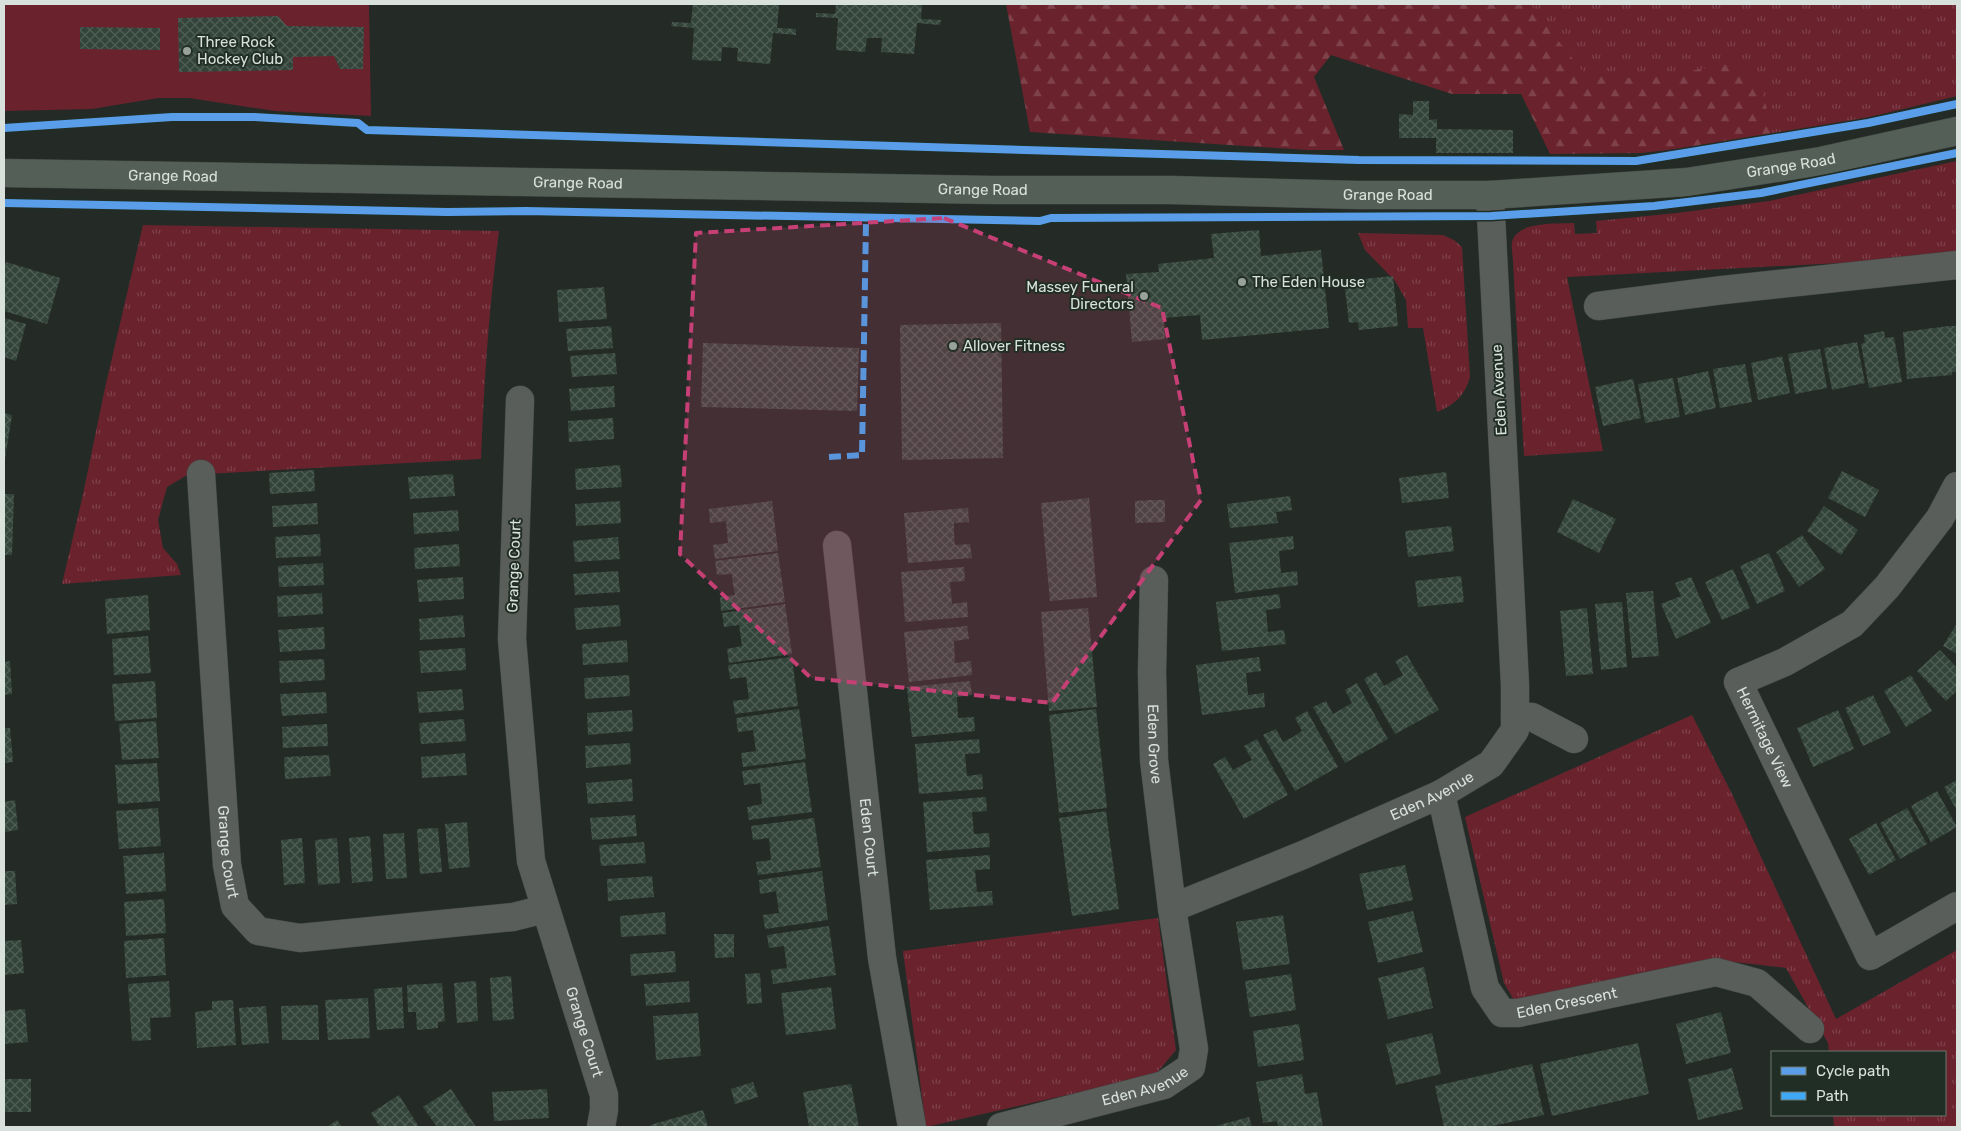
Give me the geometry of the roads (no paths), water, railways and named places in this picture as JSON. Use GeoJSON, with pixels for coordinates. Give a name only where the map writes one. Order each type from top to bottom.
{"type":"FeatureCollection","features":[{"type":"Feature","properties":{"kind":"main road","name":"Grange Road"},"geometry":{"type":"LineString","coordinates":[[4,173],[992,190],[1171,190],[1358,195],[1490,195],[1687,182],[1821,161],[1957,130]]}},
{"type":"Feature","properties":{"kind":"street","name":"Eden Avenue"},"geometry":{"type":"LineString","coordinates":[[1001,1127],[1164,1085],[1191,1068],[1194,1049],[1172,908],[1303,855],[1442,794],[1491,764],[1515,723],[1490,195]]}},
{"type":"Feature","properties":{"kind":"street"},"geometry":{"type":"LineString","coordinates":[[1598,306],[1957,264]]}},
{"type":"Feature","properties":{"kind":"street","name":"Grange Court"},"geometry":{"type":"LineString","coordinates":[[520,400],[512,639],[531,861],[604,1095],[601,1127]]}},
{"type":"Feature","properties":{"kind":"street","name":"Grange Court"},"geometry":{"type":"LineString","coordinates":[[201,474],[227,865],[235,906],[258,931],[300,938],[513,917],[546,909]]}},
{"type":"Feature","properties":{"kind":"street","name":"Hermitage View"},"geometry":{"type":"LineString","coordinates":[[1957,486],[1940,518],[1887,587],[1852,624],[1785,662],[1738,682],[1870,956],[1957,906]]}},
{"type":"Feature","properties":{"kind":"street","name":"Eden Court"},"geometry":{"type":"LineString","coordinates":[[836,545],[882,958],[912,1127]]}},
{"type":"Feature","properties":{"kind":"street","name":"Eden Grove"},"geometry":{"type":"LineString","coordinates":[[1154,580],[1152,672],[1154,760],[1172,908]]}},
{"type":"Feature","properties":{"kind":"street"},"geometry":{"type":"LineString","coordinates":[[1515,723],[1532,717],[1574,739]]}},
{"type":"Feature","properties":{"kind":"street","name":"Eden Crescent"},"geometry":{"type":"LineString","coordinates":[[1442,794],[1485,988],[1502,1013],[1527,1011],[1716,972],[1757,982],[1810,1029]]}},
{"type":"Feature","properties":{"kind":"place","name":"Three Rock Hockey Club"},"geometry":{"type":"Point","coordinates":[187,51]}},
{"type":"Feature","properties":{"kind":"place","name":"The Eden House"},"geometry":{"type":"Point","coordinates":[1242,282]}},
{"type":"Feature","properties":{"kind":"place","name":"Massey Funeral Directors"},"geometry":{"type":"Point","coordinates":[1144,296]}},
{"type":"Feature","properties":{"kind":"place","name":"Allover Fitness"},"geometry":{"type":"Point","coordinates":[953,346]}}]}
